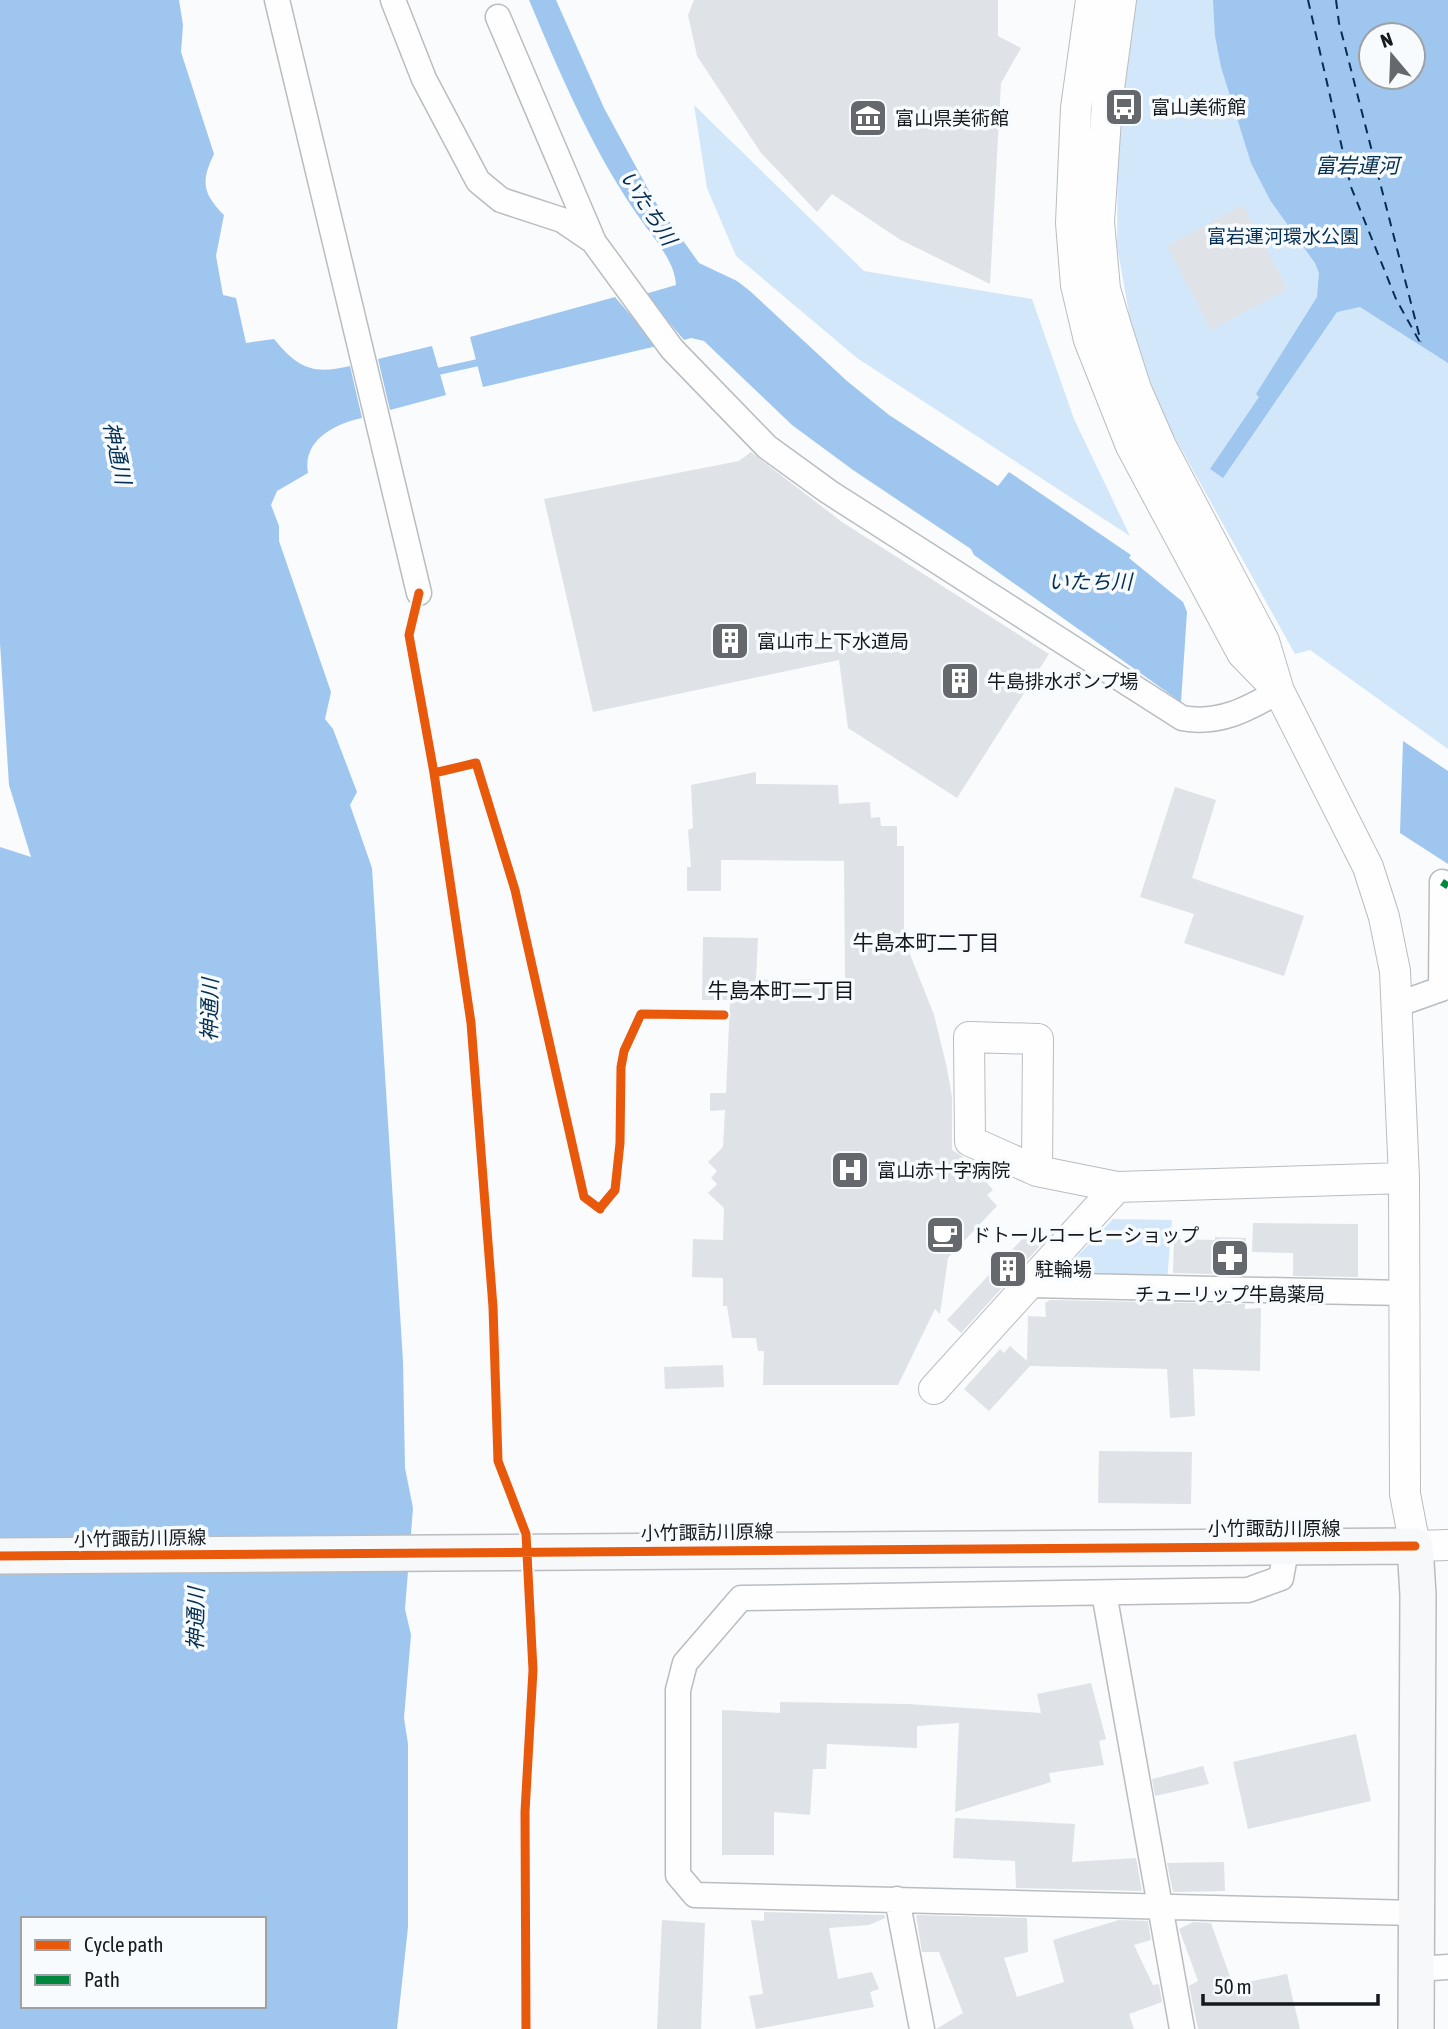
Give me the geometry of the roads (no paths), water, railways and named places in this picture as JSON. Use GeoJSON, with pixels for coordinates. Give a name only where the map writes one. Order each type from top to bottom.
{"type":"FeatureCollection","features":[{"type":"Feature","properties":{"kind":"main road","name":"小竹諏訪川原線"},"geometry":{"type":"LineString","coordinates":[[0,1556],[1431,1545]]}},
{"type":"Feature","properties":{"kind":"main road"},"geometry":{"type":"LineString","coordinates":[[1416,2029],[1432,1968],[1415,1913],[1418,1595],[1431,1545]]}},
{"type":"Feature","properties":{"kind":"street"},"geometry":{"type":"LineString","coordinates":[[277,0],[419,593]]}},
{"type":"Feature","properties":{"kind":"street"},"geometry":{"type":"LineString","coordinates":[[393,0],[424,79],[478,181],[501,200],[562,220],[593,241]]}},
{"type":"Feature","properties":{"kind":"street"},"geometry":{"type":"LineString","coordinates":[[1091,0],[1076,108],[1071,223],[1076,285],[1089,340],[1131,446],[1242,653],[1288,708]]}},
{"type":"Feature","properties":{"kind":"street"},"geometry":{"type":"LineString","coordinates":[[1121,0],[1102,167],[1099,222],[1105,289],[1136,389],[1161,446],[1264,642],[1288,708],[1368,867],[1384,917],[1395,971],[1404,1178],[1405,1494],[1431,1545]]}},
{"type":"Feature","properties":{"kind":"street"},"geometry":{"type":"LineString","coordinates":[[498,17],[593,241],[672,349],[777,454],[829,492],[1182,718],[1196,721],[1288,708]]}},
{"type":"Feature","properties":{"kind":"street"},"geometry":{"type":"LineString","coordinates":[[1396,1005],[1441,989],[1442,882]]}},
{"type":"Feature","properties":{"kind":"street"},"geometry":{"type":"LineString","coordinates":[[1037,1171],[1038,1039],[969,1037],[970,1141],[1037,1171],[1117,1187],[1404,1178]]}},
{"type":"Feature","properties":{"kind":"street"},"geometry":{"type":"LineString","coordinates":[[934,1389],[1117,1187]]}},
{"type":"Feature","properties":{"kind":"street"},"geometry":{"type":"LineString","coordinates":[[1031,1285],[1404,1293]]}},
{"type":"Feature","properties":{"kind":"street"},"geometry":{"type":"LineString","coordinates":[[1287,1545],[1281,1578],[1248,1590],[741,1598],[685,1663],[678,1690],[678,1875],[695,1895],[1415,1913]]}},
{"type":"Feature","properties":{"kind":"street"},"geometry":{"type":"LineString","coordinates":[[1104,1593],[1182,2029]]}},
{"type":"Feature","properties":{"kind":"street"},"geometry":{"type":"LineString","coordinates":[[897,1899],[922,2029]]}},
{"type":"Feature","properties":{"kind":"water","name":"神通川"},"geometry":{"type":"Polygon","coordinates":[[[0,0],[179,0],[183,25],[181,52],[214,154],[207,172],[206,186],[211,200],[224,215],[216,256],[223,295],[236,298],[246,343],[274,339],[299,363],[316,369],[350,366],[362,418],[342,424],[323,435],[310,451],[308,473],[277,491],[271,505],[279,526],[279,541],[331,692],[325,719],[333,729],[357,792],[350,805],[372,868],[403,1361],[405,1468],[413,1508],[405,1609],[411,1635],[404,1718],[408,1744],[408,1927],[397,2029],[0,2029],[0,847],[31,857],[9,785],[0,643],[0,0]]]}},
{"type":"Feature","properties":{"kind":"water","name":"いたち川"},"geometry":{"type":"Polygon","coordinates":[[[529,0],[556,0],[604,108],[654,200],[699,263],[737,281],[750,291],[847,381],[889,415],[998,486],[1009,472],[1131,555],[1129,558],[1183,602],[1187,612],[1181,702],[974,555],[971,549],[853,470],[792,425],[704,341],[691,338],[684,340],[645,294],[676,285],[672,267],[593,141],[529,0]]]}},
{"type":"Feature","properties":{"kind":"water","name":"富岩運河"},"geometry":{"type":"Polygon","coordinates":[[[1213,0],[1448,0],[1448,363],[1360,307],[1337,312],[1223,478],[1210,469],[1259,397],[1256,394],[1317,297],[1319,273],[1315,263],[1270,200],[1251,163],[1221,67],[1215,36],[1213,0]]]}},
{"type":"Feature","properties":{"kind":"water"},"geometry":{"type":"Polygon","coordinates":[[[615,297],[657,346],[483,387],[470,337],[615,297]]]}},
{"type":"Feature","properties":{"kind":"water"},"geometry":{"type":"Polygon","coordinates":[[[432,346],[446,395],[390,410],[378,359],[432,346]]]}},
{"type":"Feature","properties":{"kind":"water"},"geometry":{"type":"Polygon","coordinates":[[[1403,741],[1448,771],[1448,864],[1400,833],[1403,741]]]}},
{"type":"Feature","properties":{"kind":"waterway"},"geometry":{"type":"LineString","coordinates":[[431,373],[485,361]]}},
{"type":"Feature","properties":{"kind":"place","name":"富山美術館"},"geometry":{"type":"Point","coordinates":[1124,107]}},
{"type":"Feature","properties":{"kind":"place","name":"富山県美術館"},"geometry":{"type":"Point","coordinates":[868,118]}},
{"type":"Feature","properties":{"kind":"place","name":"富山市上下水道局"},"geometry":{"type":"Point","coordinates":[730,641]}},
{"type":"Feature","properties":{"kind":"place","name":"牛島排水ポンプ場"},"geometry":{"type":"Point","coordinates":[960,681]}},
{"type":"Feature","properties":{"kind":"place","name":"富山赤十字病院"},"geometry":{"type":"Point","coordinates":[850,1170]}},
{"type":"Feature","properties":{"kind":"place","name":"ドトールコーヒーショップ"},"geometry":{"type":"Point","coordinates":[945,1235]}},
{"type":"Feature","properties":{"kind":"place","name":"チューリップ牛島薬局"},"geometry":{"type":"Point","coordinates":[1230,1258]}},
{"type":"Feature","properties":{"kind":"place","name":"駐輪場"},"geometry":{"type":"Point","coordinates":[1008,1269]}},
{"type":"Feature","properties":{"kind":"district","name":"牛島本町二丁目"},"geometry":{"type":"Point","coordinates":[926,943]}},
{"type":"Feature","properties":{"kind":"district","name":"牛島本町二丁目"},"geometry":{"type":"Point","coordinates":[781,991]}},
{"type":"Feature","properties":{"kind":"park label","name":"富岩運河環水公園"},"geometry":{"type":"Point","coordinates":[1283,236]}}]}
